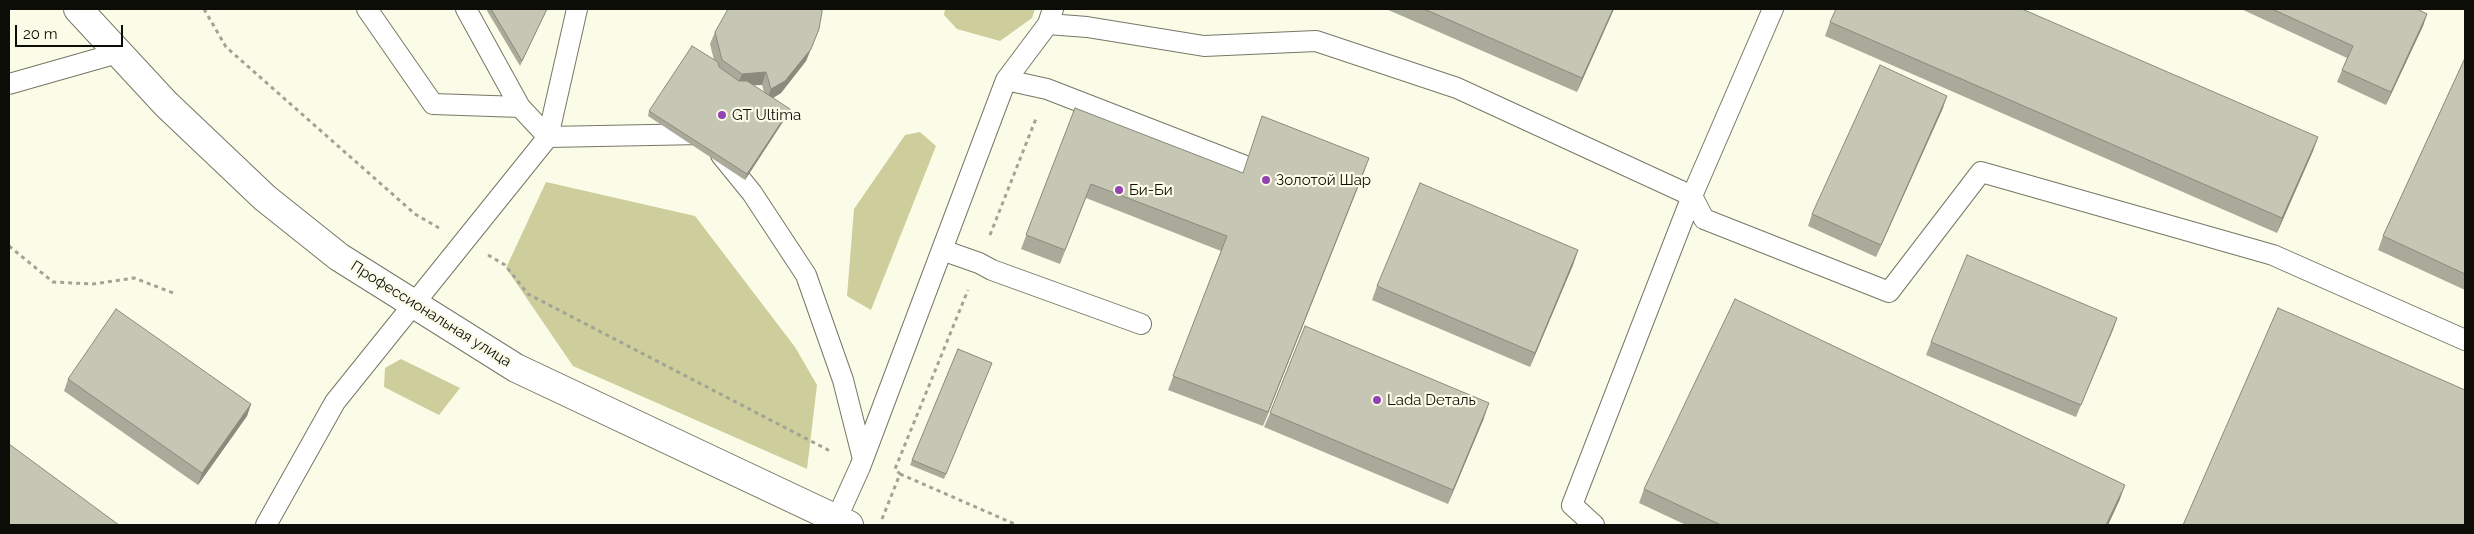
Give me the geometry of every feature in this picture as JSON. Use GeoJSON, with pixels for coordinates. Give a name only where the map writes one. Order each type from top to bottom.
{"type":"FeatureCollection","features":[{"type":"Feature","properties":{"kind":"main road","name":"Профессиональная улица"},"geometry":{"type":"LineString","coordinates":[[78,9],[166,104],[265,198],[339,257],[516,368],[842,523]]}},
{"type":"Feature","properties":{"kind":"lane"},"geometry":{"type":"LineString","coordinates":[[367,9],[433,104],[520,107]]}},
{"type":"Feature","properties":{"kind":"lane"},"geometry":{"type":"LineString","coordinates":[[466,9],[520,107],[548,137],[705,134],[752,193],[806,275],[843,380],[862,463]]}},
{"type":"Feature","properties":{"kind":"lane"},"geometry":{"type":"LineString","coordinates":[[266,525],[335,402],[548,137],[577,9]]}},
{"type":"Feature","properties":{"kind":"lane"},"geometry":{"type":"LineString","coordinates":[[1594,525],[1572,505],[1692,196],[1773,9]]}},
{"type":"Feature","properties":{"kind":"lane"},"geometry":{"type":"LineString","coordinates":[[842,523],[862,463],[1006,80],[1050,16],[1087,27],[1204,46],[1316,41],[1457,88],[1692,196],[1704,219],[1889,292],[1981,172],[2273,255],[2465,340]]}},
{"type":"Feature","properties":{"kind":"lane"},"geometry":{"type":"LineString","coordinates":[[9,84],[118,53]]}},
{"type":"Feature","properties":{"kind":"lane"},"geometry":{"type":"LineString","coordinates":[[1006,80],[1047,90],[1243,165]]}},
{"type":"Feature","properties":{"kind":"lane"},"geometry":{"type":"LineString","coordinates":[[942,250],[1141,324]]}},
{"type":"Feature","properties":{"kind":"path"},"geometry":{"type":"LineString","coordinates":[[204,9],[226,48],[415,214],[505,265],[528,294],[862,463],[895,469],[900,474],[1018,525]]}},
{"type":"Feature","properties":{"kind":"path"},"geometry":{"type":"LineString","coordinates":[[895,469],[1047,90]]}},
{"type":"Feature","properties":{"kind":"path"},"geometry":{"type":"LineString","coordinates":[[9,246],[53,282],[93,284],[134,278],[176,294]]}},
{"type":"Feature","properties":{"kind":"path"},"geometry":{"type":"LineString","coordinates":[[879,525],[900,474]]}},
{"type":"Feature","properties":{"kind":"green space"},"geometry":{"type":"Polygon","coordinates":[[[945,9],[1035,9],[1032,18],[1000,41],[957,29],[944,15],[945,9]]]}},
{"type":"Feature","properties":{"kind":"green space"},"geometry":{"type":"Polygon","coordinates":[[[920,132],[936,146],[871,310],[847,296],[854,209],[905,135],[920,132]]]}},
{"type":"Feature","properties":{"kind":"green space"},"geometry":{"type":"Polygon","coordinates":[[[546,182],[695,216],[795,347],[817,385],[807,469],[573,366],[506,268],[546,182]]]}},
{"type":"Feature","properties":{"kind":"green space"},"geometry":{"type":"Polygon","coordinates":[[[401,359],[460,388],[439,415],[384,387],[385,368],[401,359]]]}},
{"type":"Feature","properties":{"kind":"building"},"geometry":{"type":"Polygon","coordinates":[[[491,9],[547,9],[522,61],[491,9]]]}},
{"type":"Feature","properties":{"kind":"building"},"geometry":{"type":"Polygon","coordinates":[[[728,9],[822,9],[822,12],[819,29],[811,49],[785,81],[771,89],[766,72],[742,74],[722,60],[715,32],[728,9]]]}},
{"type":"Feature","properties":{"kind":"building"},"geometry":{"type":"Polygon","coordinates":[[[1424,9],[1613,9],[1582,78],[1424,9]]]}},
{"type":"Feature","properties":{"kind":"building"},"geometry":{"type":"Polygon","coordinates":[[[1836,9],[2022,9],[2318,137],[2282,218],[1830,22],[1836,9]]]}},
{"type":"Feature","properties":{"kind":"building"},"geometry":{"type":"Polygon","coordinates":[[[2272,9],[2417,9],[2427,14],[2391,92],[2342,70],[2353,46],[2272,9]]]}},
{"type":"Feature","properties":{"kind":"building"},"geometry":{"type":"Polygon","coordinates":[[[692,46],[718,62],[719,67],[739,81],[747,81],[790,109],[747,174],[649,111],[692,46]]]}},
{"type":"Feature","properties":{"kind":"building"},"geometry":{"type":"Polygon","coordinates":[[[2465,58],[2465,274],[2383,236],[2465,58]]]}},
{"type":"Feature","properties":{"kind":"building"},"geometry":{"type":"Polygon","coordinates":[[[1880,65],[1947,96],[1881,245],[1812,214],[1880,65]]]}},
{"type":"Feature","properties":{"kind":"building"},"geometry":{"type":"Polygon","coordinates":[[[1075,108],[1243,173],[1262,116],[1369,158],[1268,412],[1173,376],[1227,236],[1091,184],[1065,250],[1026,235],[1075,108]]]}},
{"type":"Feature","properties":{"kind":"building"},"geometry":{"type":"Polygon","coordinates":[[[1420,183],[1578,250],[1535,353],[1377,286],[1420,183]]]}},
{"type":"Feature","properties":{"kind":"building"},"geometry":{"type":"Polygon","coordinates":[[[1967,255],[2117,318],[2081,405],[1931,342],[1967,255]]]}},
{"type":"Feature","properties":{"kind":"building"},"geometry":{"type":"Polygon","coordinates":[[[1735,299],[2125,485],[2106,525],[1721,525],[1644,489],[1735,299]]]}},
{"type":"Feature","properties":{"kind":"building"},"geometry":{"type":"Polygon","coordinates":[[[2278,308],[2465,390],[2465,525],[2183,525],[2278,308]]]}},
{"type":"Feature","properties":{"kind":"building"},"geometry":{"type":"Polygon","coordinates":[[[116,309],[251,404],[202,473],[68,379],[116,309]]]}},
{"type":"Feature","properties":{"kind":"building"},"geometry":{"type":"Polygon","coordinates":[[[1305,326],[1489,403],[1453,490],[1270,413],[1305,326]]]}},
{"type":"Feature","properties":{"kind":"building"},"geometry":{"type":"Polygon","coordinates":[[[958,349],[992,363],[946,474],[912,460],[958,349]]]}},
{"type":"Feature","properties":{"kind":"building"},"geometry":{"type":"Polygon","coordinates":[[[9,444],[119,525],[9,525],[9,444]]]}},
{"type":"Feature","properties":{"kind":"place","name":"GT Ultima"},"geometry":{"type":"Point","coordinates":[722,115]}},
{"type":"Feature","properties":{"kind":"place","name":"Золотой Шар"},"geometry":{"type":"Point","coordinates":[1266,180]}},
{"type":"Feature","properties":{"kind":"place","name":"Би-Би"},"geometry":{"type":"Point","coordinates":[1119,190]}},
{"type":"Feature","properties":{"kind":"place","name":"Lada Dеталь"},"geometry":{"type":"Point","coordinates":[1377,400]}}]}
